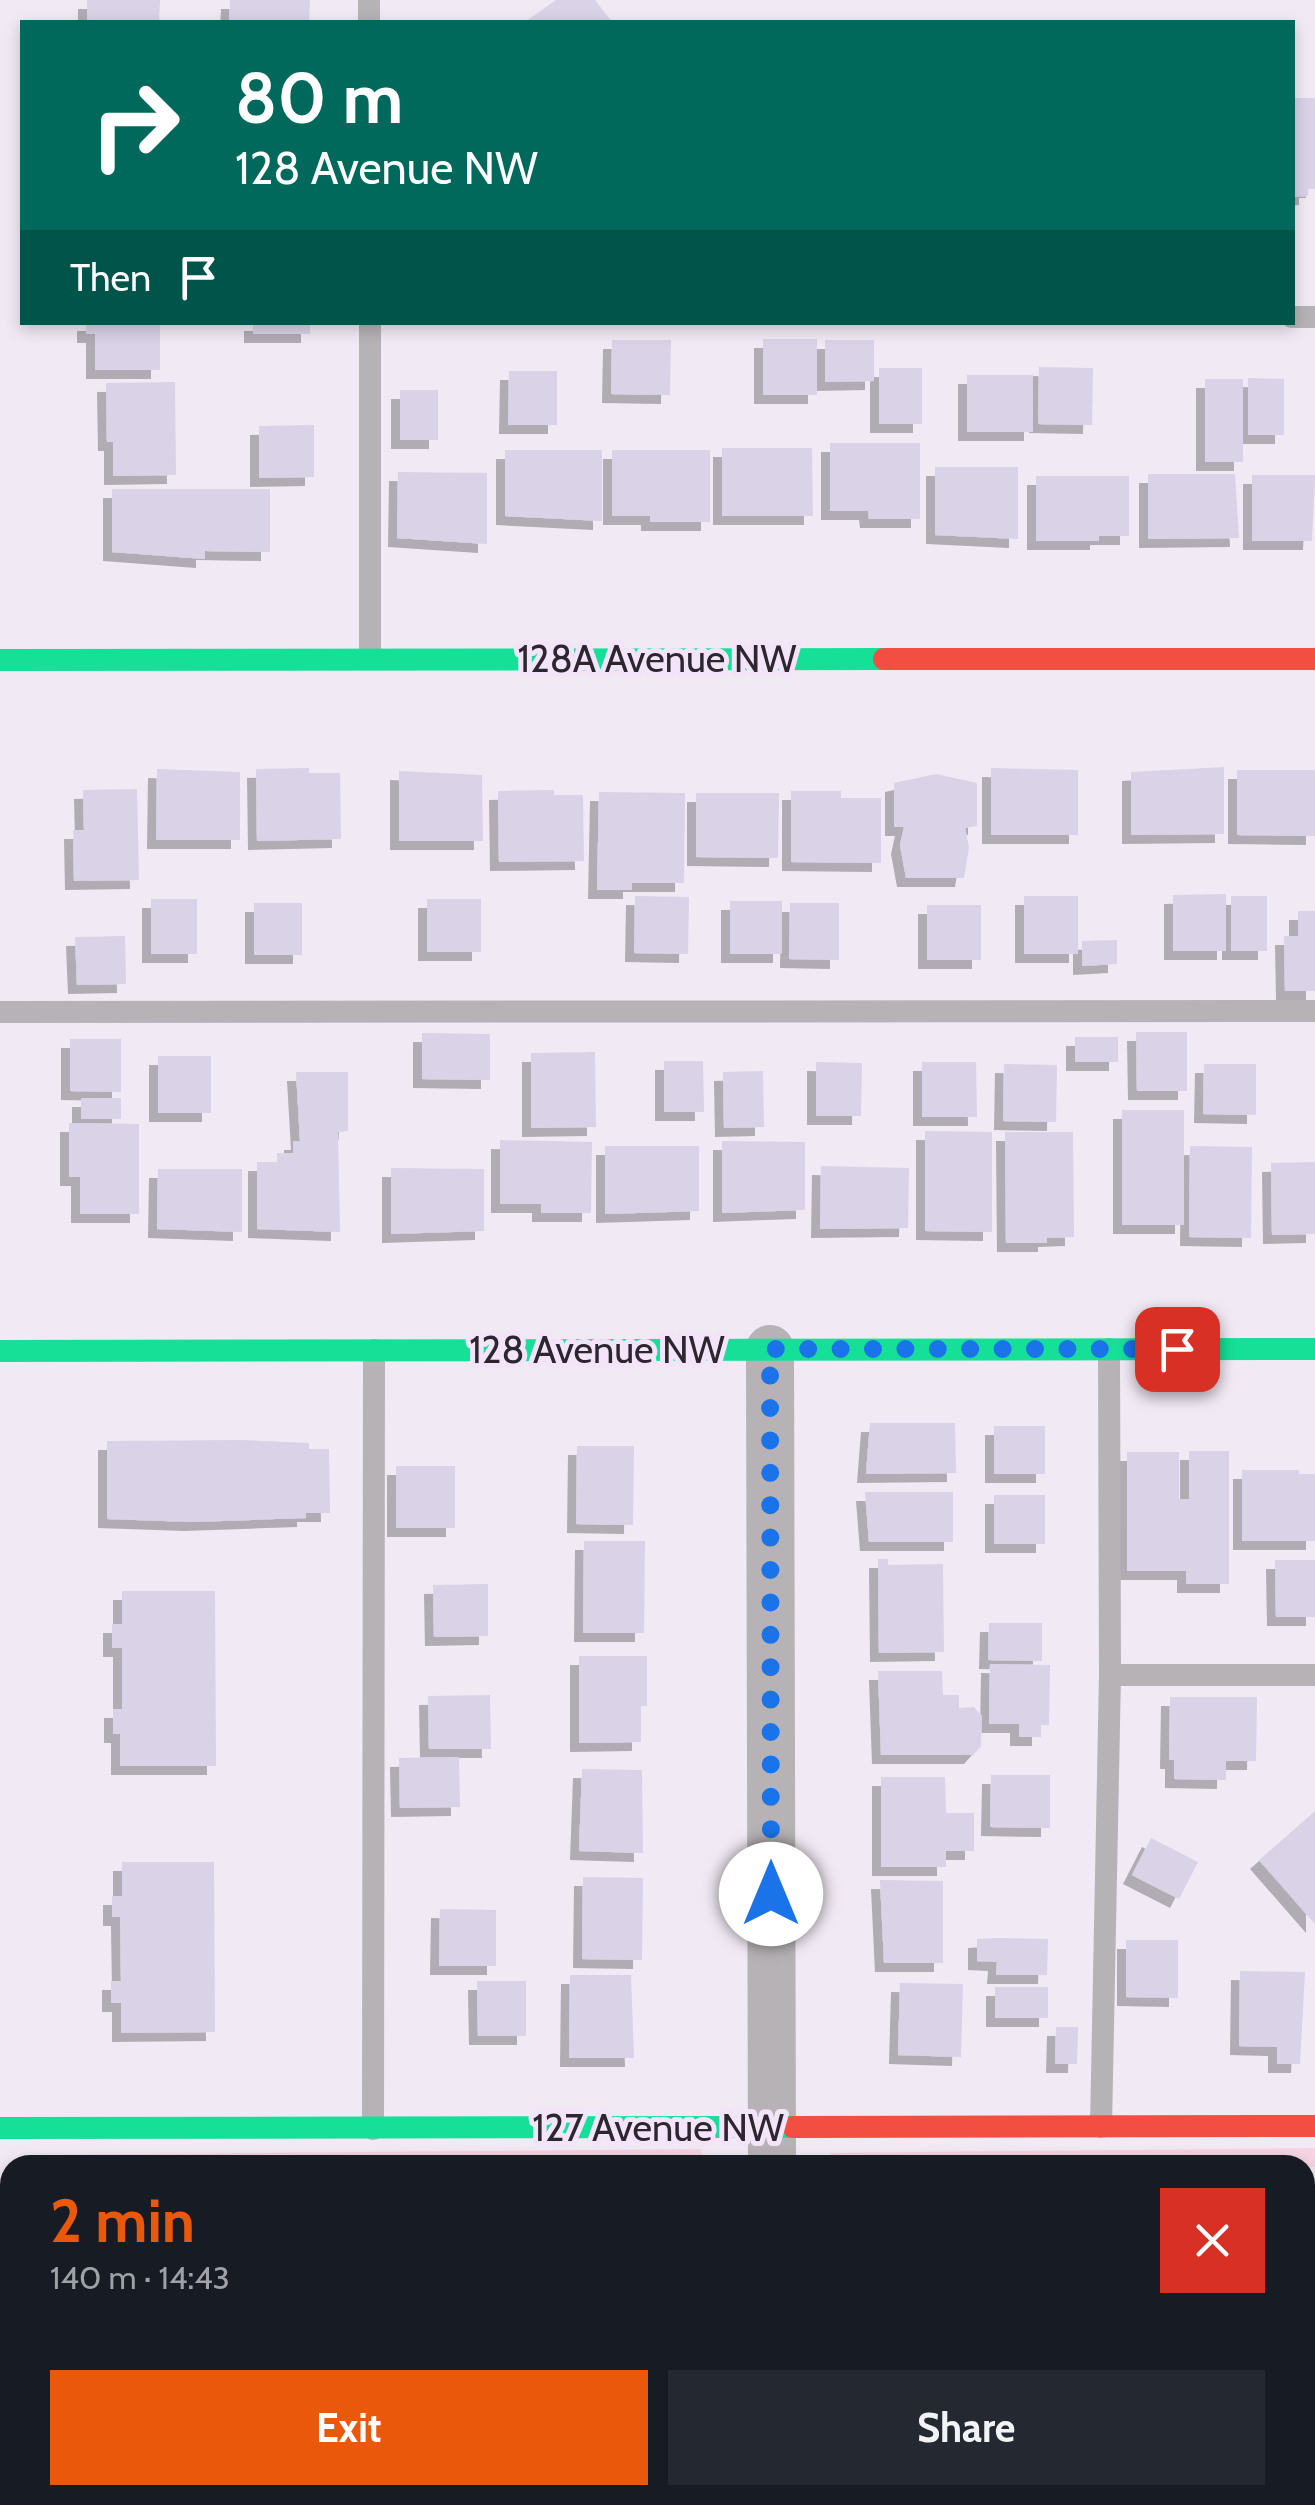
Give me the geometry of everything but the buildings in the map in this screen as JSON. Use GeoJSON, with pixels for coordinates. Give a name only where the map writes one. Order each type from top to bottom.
{"type":"FeatureCollection","features":[{"type":"Feature","properties":{"kind":"street","name":"128A Avenue NW"},"geometry":{"type":"LineString","coordinates":[[0,660],[1315,658]]}},
{"type":"Feature","properties":{"kind":"street"},"geometry":{"type":"LineString","coordinates":[[770,1349],[772,2146]]}},
{"type":"Feature","properties":{"kind":"street","name":"128 Avenue NW"},"geometry":{"type":"LineString","coordinates":[[0,1351],[1315,1349]]}},
{"type":"Feature","properties":{"kind":"street","name":"127 Avenue NW"},"geometry":{"type":"LineString","coordinates":[[0,2128],[373,2129],[772,2146],[1101,2128],[1315,2126]]}},
{"type":"Feature","properties":{"kind":"lane"},"geometry":{"type":"LineString","coordinates":[[370,325],[370,660]]}},
{"type":"Feature","properties":{"kind":"lane"},"geometry":{"type":"LineString","coordinates":[[0,1012],[1315,1011]]}},
{"type":"Feature","properties":{"kind":"lane"},"geometry":{"type":"LineString","coordinates":[[1101,2128],[1110,1676],[1108,1349]]}},
{"type":"Feature","properties":{"kind":"lane"},"geometry":{"type":"LineString","coordinates":[[373,2129],[374,1350]]}},
{"type":"Feature","properties":{"kind":"lane"},"geometry":{"type":"LineString","coordinates":[[1110,1676],[1315,1675]]}},
{"type":"Feature","properties":{"kind":"shaded area"},"geometry":{"type":"Polygon","coordinates":[[[1315,2148],[1315,2155],[831,2153],[1315,2148]]]}},
{"type":"Feature","properties":{"kind":"shaded area"},"geometry":{"type":"Polygon","coordinates":[[[700,2149],[703,2155],[32,2155],[700,2149]]]}},
{"type":"Feature","properties":{"kind":"traffic: fast"},"geometry":{"type":"LineString","coordinates":[[0,660],[884,659]]}},
{"type":"Feature","properties":{"kind":"traffic: fast"},"geometry":{"type":"LineString","coordinates":[[0,1351],[1315,1349]]}},
{"type":"Feature","properties":{"kind":"traffic: fast"},"geometry":{"type":"LineString","coordinates":[[0,2128],[793,2127]]}},
{"type":"Feature","properties":{"kind":"traffic: jam"},"geometry":{"type":"LineString","coordinates":[[884,659],[1315,659]]}},
{"type":"Feature","properties":{"kind":"traffic: jam"},"geometry":{"type":"LineString","coordinates":[[793,2127],[1315,2126]]}},
{"type":"Feature","properties":{"kind":"route"},"geometry":{"type":"LineString","coordinates":[[771,1894],[770,1349],[1177,1349]]}}]}
